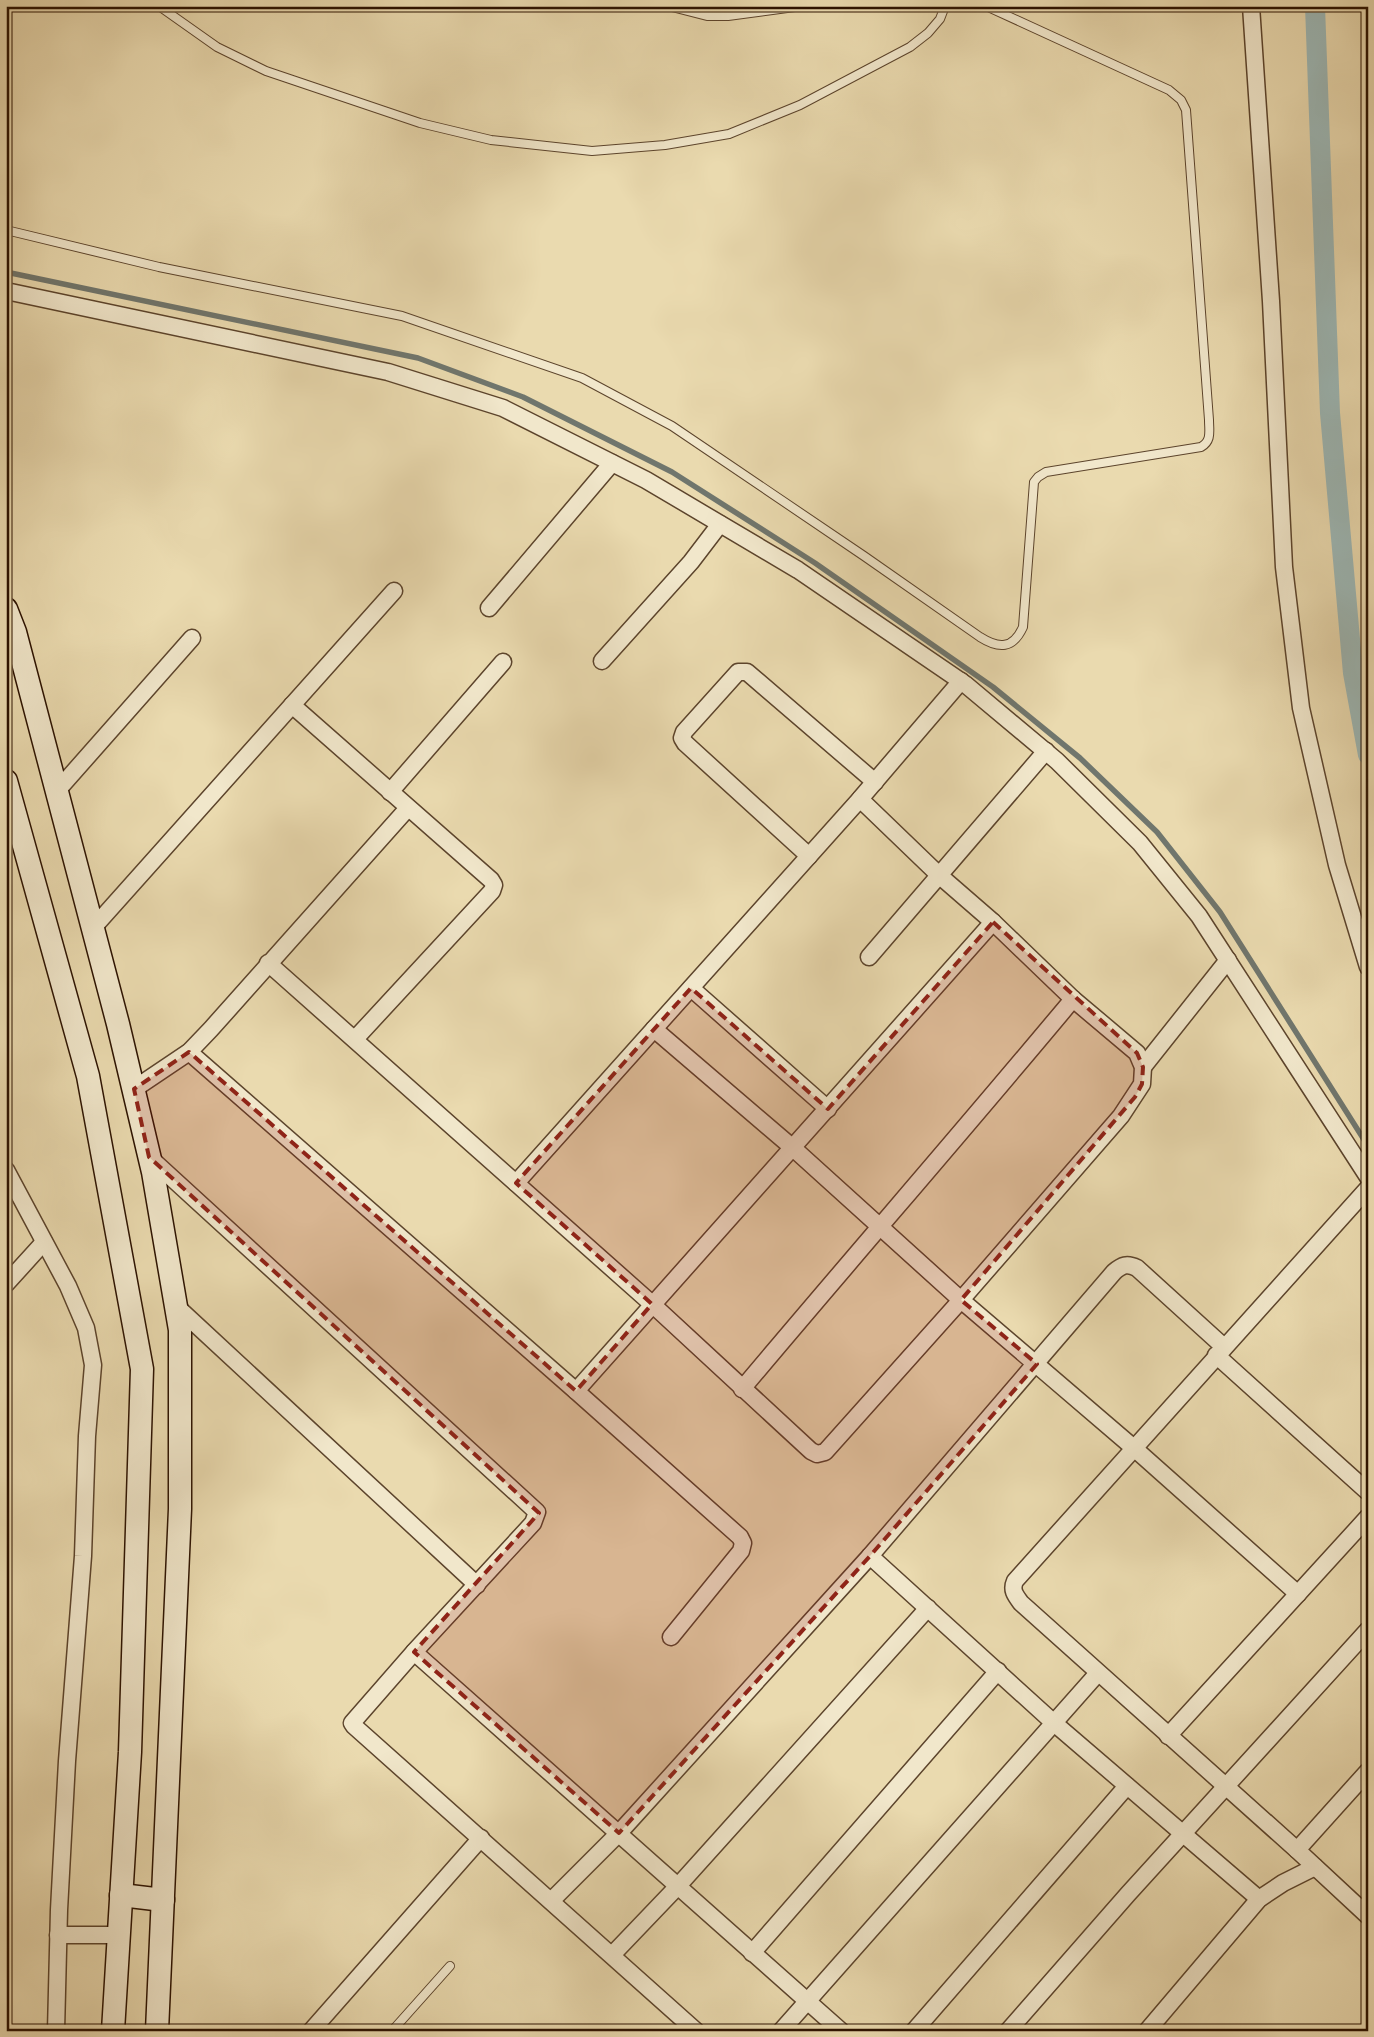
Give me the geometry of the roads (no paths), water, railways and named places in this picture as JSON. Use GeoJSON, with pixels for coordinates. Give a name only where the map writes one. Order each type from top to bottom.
{"type":"FeatureCollection","features":[{"type":"Feature","properties":{"kind":"street"},"geometry":{"type":"LineString","coordinates":[[1251,6],[1271,301],[1284,567],[1301,708],[1337,865],[1368,967]]}},
{"type":"Feature","properties":{"kind":"street"},"geometry":{"type":"LineString","coordinates":[[6,291],[388,372],[503,408],[646,480],[798,570],[961,681],[1046,751],[1140,844],[1199,916],[1368,1177]]}},
{"type":"Feature","properties":{"kind":"street"},"geometry":{"type":"LineString","coordinates":[[490,608],[612,463]]}},
{"type":"Feature","properties":{"kind":"street"},"geometry":{"type":"LineString","coordinates":[[602,661],[691,562],[720,524]]}},
{"type":"Feature","properties":{"kind":"street"},"geometry":{"type":"LineString","coordinates":[[93,928],[394,591]]}},
{"type":"Feature","properties":{"kind":"street"},"geometry":{"type":"LineString","coordinates":[[6,609],[15,632],[134,1089],[149,1157],[180,1330],[180,1509],[157,2031]]}},
{"type":"Feature","properties":{"kind":"street"},"geometry":{"type":"LineString","coordinates":[[56,792],[192,638]]}},
{"type":"Feature","properties":{"kind":"street"},"geometry":{"type":"LineString","coordinates":[[390,792],[503,662]]}},
{"type":"Feature","properties":{"kind":"street"},"geometry":{"type":"LineString","coordinates":[[809,856],[685,743],[682,738],[684,732],[738,672],[746,672],[875,782]]}},
{"type":"Feature","properties":{"kind":"street"},"geometry":{"type":"LineString","coordinates":[[516,1184],[860,799],[961,681]]}},
{"type":"Feature","properties":{"kind":"street"},"geometry":{"type":"LineString","coordinates":[[292,705],[491,880],[494,885],[492,891],[355,1039]]}},
{"type":"Feature","properties":{"kind":"street"},"geometry":{"type":"LineString","coordinates":[[869,957],[1046,751]]}},
{"type":"Feature","properties":{"kind":"street"},"geometry":{"type":"LineString","coordinates":[[6,780],[88,1076],[142,1369],[130,1752],[113,2031]]}},
{"type":"Feature","properties":{"kind":"street"},"geometry":{"type":"LineString","coordinates":[[268,964],[355,1039],[652,1304],[811,1451],[817,1454],[825,1452],[961,1300],[1121,1116],[1142,1084],[1143,1067],[1137,1053],[1073,999],[860,799]]}},
{"type":"Feature","properties":{"kind":"street"},"geometry":{"type":"LineString","coordinates":[[134,1089],[189,1052],[408,808]]}},
{"type":"Feature","properties":{"kind":"street"},"geometry":{"type":"LineString","coordinates":[[576,1390],[993,922]]}},
{"type":"Feature","properties":{"kind":"street"},"geometry":{"type":"LineString","coordinates":[[1143,1067],[1228,960]]}},
{"type":"Feature","properties":{"kind":"street"},"geometry":{"type":"LineString","coordinates":[[691,988],[828,1109]]}},
{"type":"Feature","properties":{"kind":"street"},"geometry":{"type":"LineString","coordinates":[[742,1389],[879,1226],[981,1110],[1073,999]]}},
{"type":"Feature","properties":{"kind":"street"},"geometry":{"type":"LineString","coordinates":[[654,1029],[793,1148],[961,1300],[1135,1449],[1298,1594]]}},
{"type":"Feature","properties":{"kind":"street"},"geometry":{"type":"LineString","coordinates":[[189,1052],[576,1390],[740,1538],[743,1543],[742,1551],[671,1637]]}},
{"type":"Feature","properties":{"kind":"street"},"geometry":{"type":"LineString","coordinates":[[149,1157],[536,1510],[537,1516],[533,1523],[414,1652],[352,1723],[612,1955],[689,2028]]}},
{"type":"Feature","properties":{"kind":"street"},"geometry":{"type":"LineString","coordinates":[[6,1170],[68,1286],[86,1328],[93,1365],[87,1436],[84,1556],[68,1761],[58,1935],[56,2031]]}},
{"type":"Feature","properties":{"kind":"street"},"geometry":{"type":"LineString","coordinates":[[1365,1905],[1315,1867],[1098,1673],[1021,1603],[1014,1595],[1012,1587],[1015,1580],[1135,1449],[1220,1351],[1368,1188]]}},
{"type":"Feature","properties":{"kind":"street"},"geometry":{"type":"LineString","coordinates":[[6,1284],[44,1242]]}},
{"type":"Feature","properties":{"kind":"street"},"geometry":{"type":"LineString","coordinates":[[551,1901],[619,1834],[870,1556],[1122,1265],[1131,1264],[1137,1268],[1220,1351],[1368,1492]]}},
{"type":"Feature","properties":{"kind":"street"},"geometry":{"type":"LineString","coordinates":[[176,1306],[477,1585]]}},
{"type":"Feature","properties":{"kind":"street"},"geometry":{"type":"LineString","coordinates":[[1168,1736],[1368,1517]]}},
{"type":"Feature","properties":{"kind":"street"},"geometry":{"type":"LineString","coordinates":[[870,1556],[1054,1723],[1258,1899]]}},
{"type":"Feature","properties":{"kind":"street"},"geometry":{"type":"LineString","coordinates":[[612,1955],[678,1886],[928,1608]]}},
{"type":"Feature","properties":{"kind":"street"},"geometry":{"type":"LineString","coordinates":[[1008,2031],[1182,1834],[1368,1630]]}},
{"type":"Feature","properties":{"kind":"street"},"geometry":{"type":"LineString","coordinates":[[414,1652],[840,2031]]}},
{"type":"Feature","properties":{"kind":"street"},"geometry":{"type":"LineString","coordinates":[[752,1953],[998,1672]]}},
{"type":"Feature","properties":{"kind":"street"},"geometry":{"type":"LineString","coordinates":[[781,2031],[1098,1673]]}},
{"type":"Feature","properties":{"kind":"street"},"geometry":{"type":"LineString","coordinates":[[1297,1850],[1368,1771]]}},
{"type":"Feature","properties":{"kind":"street"},"geometry":{"type":"LineString","coordinates":[[914,2031],[1127,1786]]}},
{"type":"Feature","properties":{"kind":"street"},"geometry":{"type":"LineString","coordinates":[[311,2031],[481,1838]]}},
{"type":"Feature","properties":{"kind":"street"},"geometry":{"type":"LineString","coordinates":[[1147,2031],[1258,1899],[1283,1883],[1315,1867]]}},
{"type":"Feature","properties":{"kind":"street"},"geometry":{"type":"LineString","coordinates":[[121,1895],[163,1900]]}},
{"type":"Feature","properties":{"kind":"street"},"geometry":{"type":"LineString","coordinates":[[58,1935],[119,1935]]}},
{"type":"Feature","properties":{"kind":"lane"},"geometry":{"type":"LineString","coordinates":[[159,6],[217,47],[266,71],[420,124],[491,140],[592,151],[665,145],[729,134],[800,106],[910,47],[928,33],[940,19],[945,6]]}},
{"type":"Feature","properties":{"kind":"lane"},"geometry":{"type":"LineString","coordinates":[[668,6],[707,16],[728,16],[802,6]]}},
{"type":"Feature","properties":{"kind":"lane"},"geometry":{"type":"LineString","coordinates":[[6,230],[159,266],[402,316],[582,378],[672,426],[980,637],[993,645],[1003,645],[1013,642],[1023,627],[1034,482],[1038,476],[1046,472],[1202,447],[1207,444],[1209,439],[1209,420],[1186,110],[1181,100],[1169,90],[986,6]]}},
{"type":"Feature","properties":{"kind":"lane"},"geometry":{"type":"LineString","coordinates":[[392,2031],[450,1966]]}},
{"type":"Feature","properties":{"kind":"waterway"},"geometry":{"type":"LineString","coordinates":[[1315,6],[1330,413],[1353,673],[1368,755]]}},
{"type":"Feature","properties":{"kind":"waterway"},"geometry":{"type":"LineString","coordinates":[[6,272],[418,358],[523,397],[672,472],[815,563],[993,687],[1080,758],[1157,832],[1220,912],[1368,1146]]}}]}
